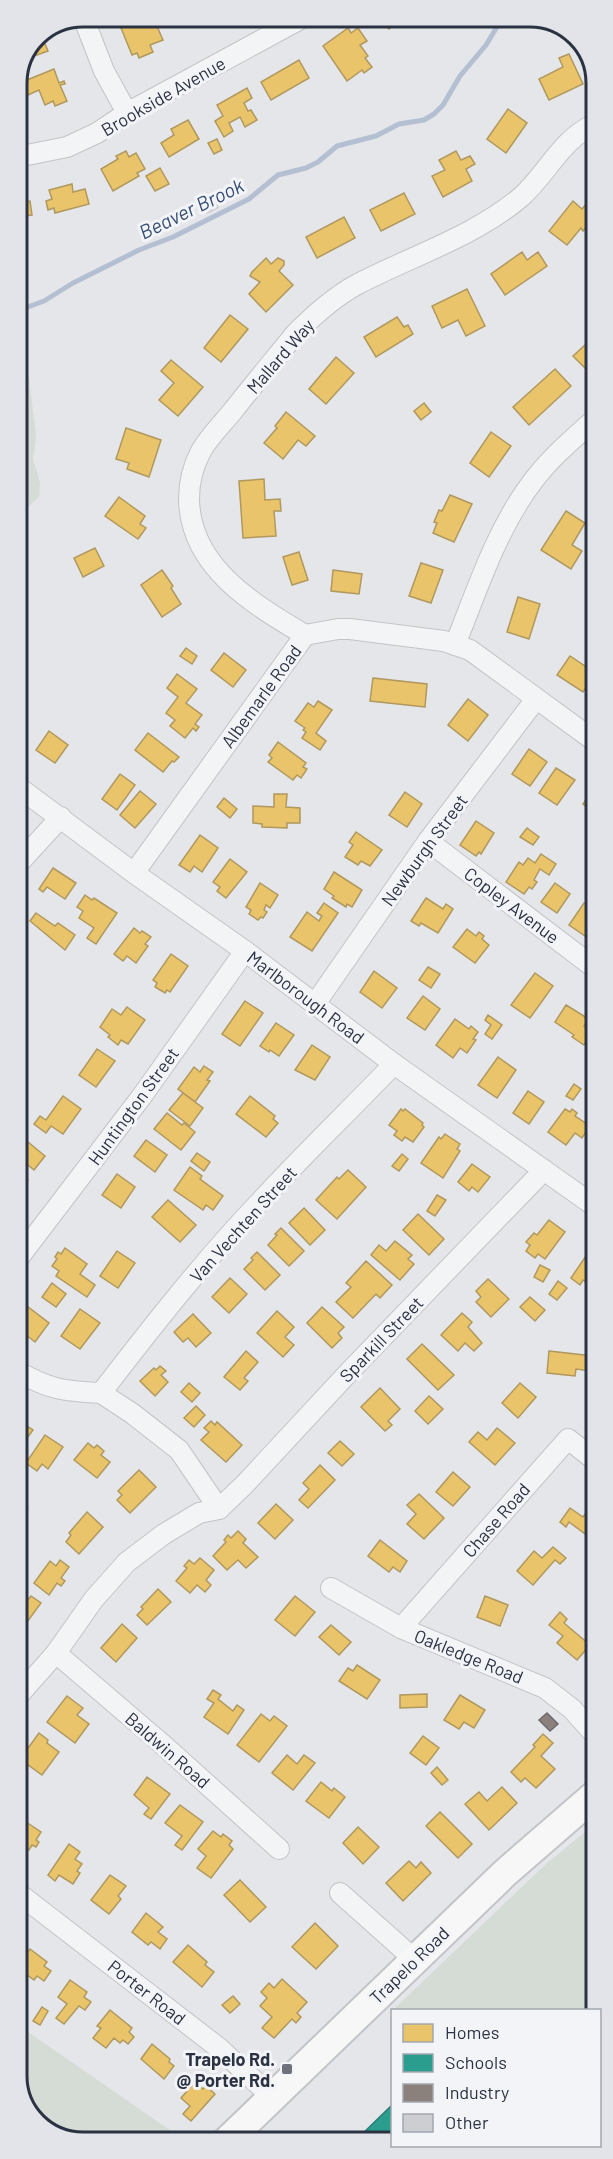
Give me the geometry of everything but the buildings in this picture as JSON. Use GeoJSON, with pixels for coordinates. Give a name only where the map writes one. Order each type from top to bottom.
{"type":"FeatureCollection","features":[{"type":"Feature","properties":{"kind":"main road","name":"Trapelo Road"},"geometry":{"type":"LineString","coordinates":[[236,2132],[505,1873],[586,1803]]}},
{"type":"Feature","properties":{"kind":"street"},"geometry":{"type":"LineString","coordinates":[[87,27],[104,71],[128,113]]}},
{"type":"Feature","properties":{"kind":"street","name":"Brookside Avenue"},"geometry":{"type":"LineString","coordinates":[[27,155],[67,147],[97,133],[128,113],[283,27]]}},
{"type":"Feature","properties":{"kind":"street","name":"Mallard Way"},"geometry":{"type":"LineString","coordinates":[[305,635],[274,617],[243,593],[218,572],[206,557],[195,535],[189,511],[191,477],[202,449],[296,333],[310,319],[354,286],[490,220],[523,195],[570,140],[586,129]]}},
{"type":"Feature","properties":{"kind":"street"},"geometry":{"type":"LineString","coordinates":[[455,645],[497,545],[519,501],[546,464],[586,427]]}},
{"type":"Feature","properties":{"kind":"street","name":"Albemarle Road"},"geometry":{"type":"LineString","coordinates":[[134,873],[305,635],[350,629],[428,639],[455,645],[483,659],[586,735]]}},
{"type":"Feature","properties":{"kind":"street","name":"Newburgh Street"},"geometry":{"type":"LineString","coordinates":[[315,1004],[428,841],[536,699]]}},
{"type":"Feature","properties":{"kind":"street","name":"Marlborough Road"},"geometry":{"type":"LineString","coordinates":[[27,793],[244,951],[394,1064],[586,1201]]}},
{"type":"Feature","properties":{"kind":"street"},"geometry":{"type":"LineString","coordinates":[[27,854],[61,817]]}},
{"type":"Feature","properties":{"kind":"street","name":"Copley Avenue"},"geometry":{"type":"LineString","coordinates":[[428,841],[586,961]]}},
{"type":"Feature","properties":{"kind":"street","name":"Huntington Street"},"geometry":{"type":"LineString","coordinates":[[27,1247],[142,1096],[244,951]]}},
{"type":"Feature","properties":{"kind":"street","name":"Van Vechten Street"},"geometry":{"type":"LineString","coordinates":[[101,1393],[161,1315],[237,1227],[394,1064]]}},
{"type":"Feature","properties":{"kind":"street","name":"Sparkill Street"},"geometry":{"type":"LineString","coordinates":[[219,1509],[544,1170]]}},
{"type":"Feature","properties":{"kind":"street"},"geometry":{"type":"LineString","coordinates":[[27,1376],[45,1386],[69,1391],[101,1393],[133,1414],[179,1450],[219,1509],[199,1514],[164,1534],[127,1562],[94,1599],[56,1653],[27,1686]]}},
{"type":"Feature","properties":{"kind":"street","name":"Chase Road"},"geometry":{"type":"LineString","coordinates":[[401,1628],[568,1439],[586,1453]]}},
{"type":"Feature","properties":{"kind":"street","name":"Oakledge Road"},"geometry":{"type":"LineString","coordinates":[[331,1588],[401,1628],[545,1688],[572,1709],[586,1725]]}},
{"type":"Feature","properties":{"kind":"street","name":"Baldwin Road"},"geometry":{"type":"LineString","coordinates":[[56,1653],[279,1849]]}},
{"type":"Feature","properties":{"kind":"street"},"geometry":{"type":"LineString","coordinates":[[340,1893],[414,1959]]}},
{"type":"Feature","properties":{"kind":"street","name":"Porter Road"},"geometry":{"type":"LineString","coordinates":[[27,1900],[219,2048],[272,2097]]}},
{"type":"Feature","properties":{"kind":"shaded area"},"geometry":{"type":"Polygon","coordinates":[[[27,365],[36,437],[33,459],[40,483],[39,497],[27,507],[27,365]]]}},
{"type":"Feature","properties":{"kind":"shaded area"},"geometry":{"type":"Polygon","coordinates":[[[586,1831],[586,2009],[394,2009],[546,1864],[586,1831]]]}},
{"type":"Feature","properties":{"kind":"shaded area"},"geometry":{"type":"Polygon","coordinates":[[[27,2031],[173,2132],[79,2132],[52,2123],[34,2104],[28,2087],[27,2031]]]}},
{"type":"Feature","properties":{"kind":"waterway","name":"Beaver Brook"},"geometry":{"type":"LineString","coordinates":[[27,307],[44,301],[73,283],[139,250],[173,237],[249,199],[278,175],[306,168],[318,162],[337,146],[376,136],[399,124],[424,120],[443,105],[460,76],[486,45],[497,27]]}},
{"type":"Feature","properties":{"kind":"place","name":"Trapelo Rd. @ Porter Rd."},"geometry":{"type":"Point","coordinates":[287,2069]}}]}
